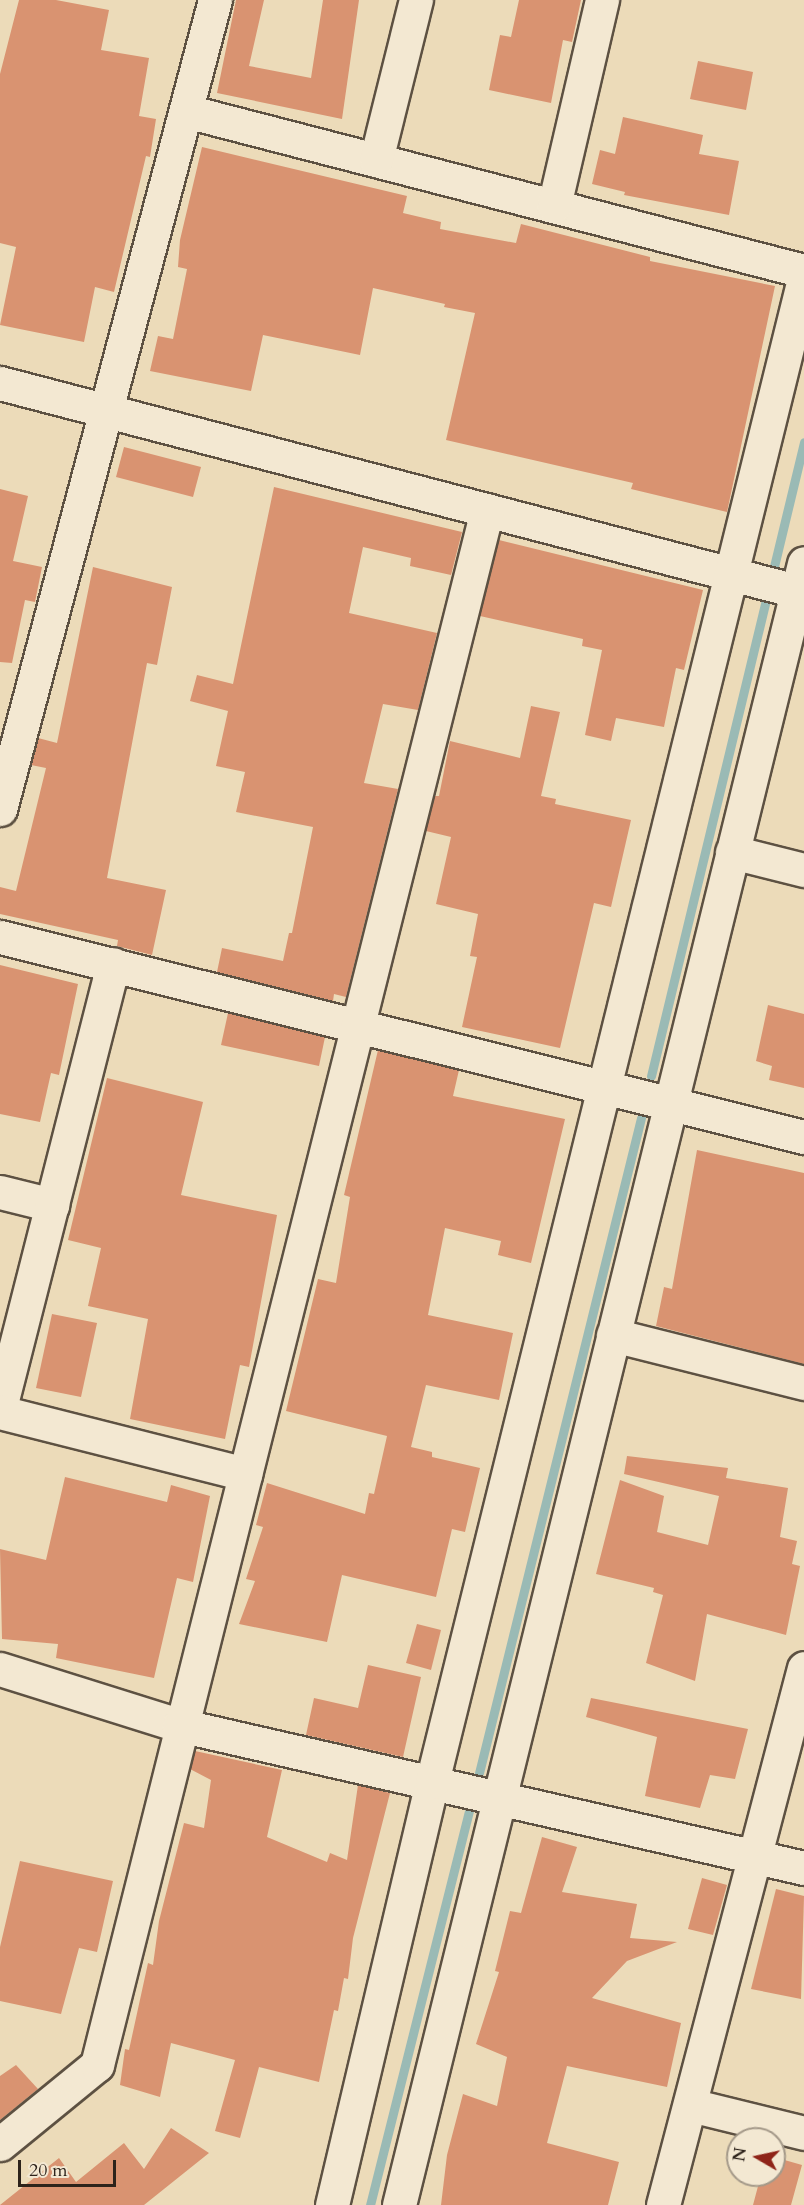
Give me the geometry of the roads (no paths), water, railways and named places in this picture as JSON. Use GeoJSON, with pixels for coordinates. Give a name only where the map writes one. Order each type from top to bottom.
{"type":"FeatureCollection","features":[{"type":"Feature","properties":{"kind":"street"},"geometry":{"type":"LineString","coordinates":[[0,809],[215,0]]}},
{"type":"Feature","properties":{"kind":"street"},"geometry":{"type":"LineString","coordinates":[[376,160],[416,0]]}},
{"type":"Feature","properties":{"kind":"street"},"geometry":{"type":"LineString","coordinates":[[554,206],[602,0]]}},
{"type":"Feature","properties":{"kind":"street"},"geometry":{"type":"LineString","coordinates":[[186,111],[804,271]]}},
{"type":"Feature","properties":{"kind":"street"},"geometry":{"type":"LineString","coordinates":[[332,2205],[432,1782],[804,279]]}},
{"type":"Feature","properties":{"kind":"street"},"geometry":{"type":"LineString","coordinates":[[0,383],[732,574],[802,582],[732,852],[399,2205]]}},
{"type":"Feature","properties":{"kind":"street"},"geometry":{"type":"LineString","coordinates":[[0,2144],[97,2065],[179,1725],[245,1474],[487,510]]}},
{"type":"Feature","properties":{"kind":"street"},"geometry":{"type":"LineString","coordinates":[[732,852],[804,870]]}},
{"type":"Feature","properties":{"kind":"street"},"geometry":{"type":"LineString","coordinates":[[0,937],[671,1101],[804,1137]]}},
{"type":"Feature","properties":{"kind":"street"},"geometry":{"type":"LineString","coordinates":[[113,964],[0,1410],[245,1474]]}},
{"type":"Feature","properties":{"kind":"street"},"geometry":{"type":"LineString","coordinates":[[0,1192],[52,1205]]}},
{"type":"Feature","properties":{"kind":"street"},"geometry":{"type":"LineString","coordinates":[[613,1335],[804,1383]]}},
{"type":"Feature","properties":{"kind":"street"},"geometry":{"type":"LineString","coordinates":[[663,2205],[804,1668]]}},
{"type":"Feature","properties":{"kind":"street"},"geometry":{"type":"LineString","coordinates":[[0,1669],[179,1725],[804,1868]]}},
{"type":"Feature","properties":{"kind":"street"},"geometry":{"type":"LineString","coordinates":[[690,2105],[804,2133]]}},
{"type":"Feature","properties":{"kind":"waterway"},"geometry":{"type":"LineString","coordinates":[[651,1076],[804,442]]}},
{"type":"Feature","properties":{"kind":"waterway"},"geometry":{"type":"LineString","coordinates":[[479,1773],[641,1118]]}},
{"type":"Feature","properties":{"kind":"waterway"},"geometry":{"type":"LineString","coordinates":[[370,2205],[469,1811]]}}]}
